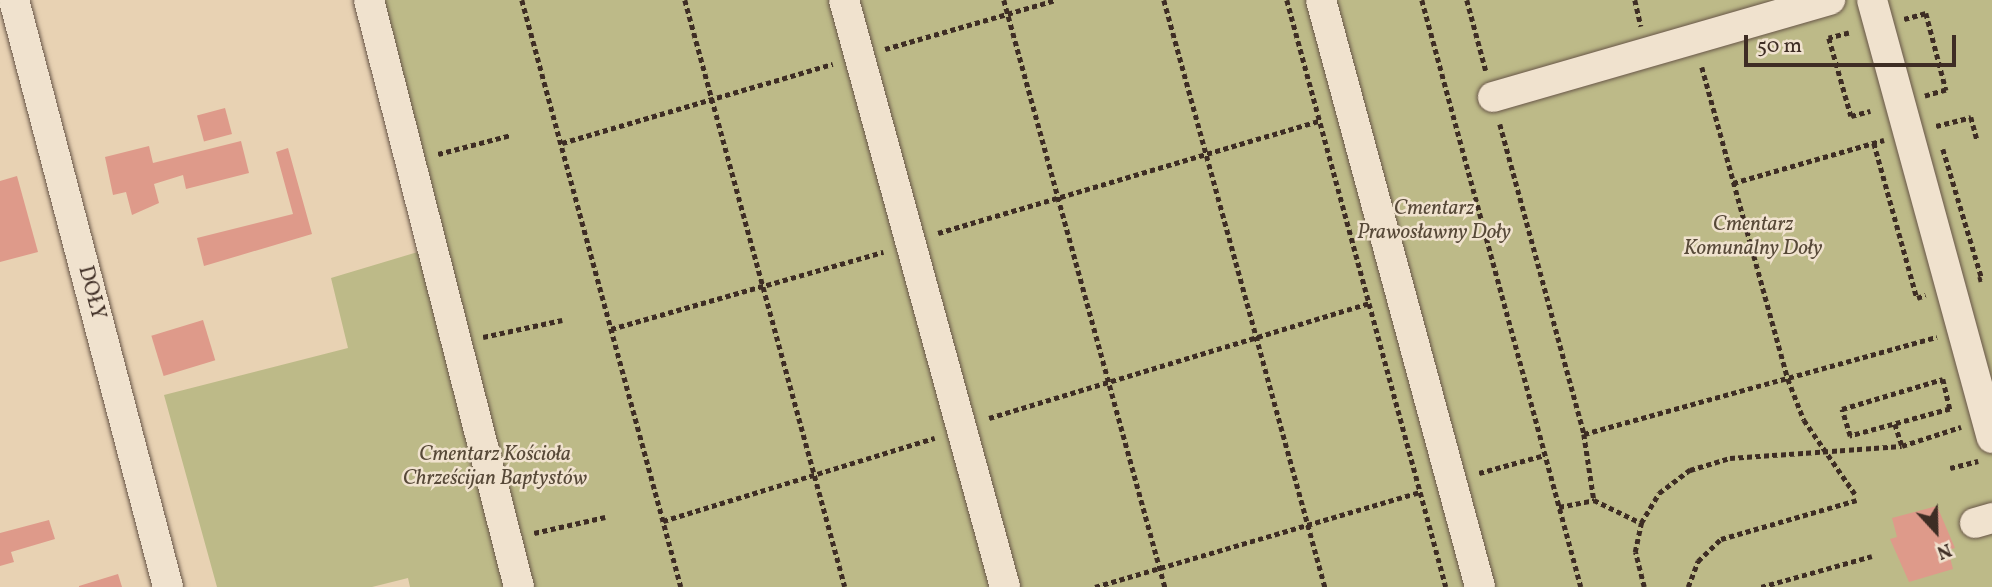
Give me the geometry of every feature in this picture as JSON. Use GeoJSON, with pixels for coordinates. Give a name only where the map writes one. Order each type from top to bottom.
{"type":"FeatureCollection","features":[{"type":"Feature","properties":{"kind":"street","name":"DOŁY"},"geometry":{"type":"LineString","coordinates":[[14,0],[168,587]]}},
{"type":"Feature","properties":{"kind":"street"},"geometry":{"type":"LineString","coordinates":[[369,0],[519,587]]}},
{"type":"Feature","properties":{"kind":"street"},"geometry":{"type":"LineString","coordinates":[[844,0],[1005,587]]}},
{"type":"Feature","properties":{"kind":"street"},"geometry":{"type":"LineString","coordinates":[[1321,0],[1480,587]]}},
{"type":"Feature","properties":{"kind":"street"},"geometry":{"type":"LineString","coordinates":[[1493,97],[1830,0]]}},
{"type":"Feature","properties":{"kind":"street"},"geometry":{"type":"LineString","coordinates":[[1876,13],[1989,428]]}},
{"type":"Feature","properties":{"kind":"path"},"geometry":{"type":"LineString","coordinates":[[522,0],[681,587]]}},
{"type":"Feature","properties":{"kind":"path"},"geometry":{"type":"LineString","coordinates":[[685,0],[845,587]]}},
{"type":"Feature","properties":{"kind":"path"},"geometry":{"type":"LineString","coordinates":[[1004,0],[1165,587]]}},
{"type":"Feature","properties":{"kind":"path"},"geometry":{"type":"LineString","coordinates":[[562,143],[1056,0]]}},
{"type":"Feature","properties":{"kind":"path"},"geometry":{"type":"LineString","coordinates":[[1164,0],[1325,587]]}},
{"type":"Feature","properties":{"kind":"path"},"geometry":{"type":"LineString","coordinates":[[1287,0],[1446,587]]}},
{"type":"Feature","properties":{"kind":"path"},"geometry":{"type":"LineString","coordinates":[[1422,0],[1581,587]]}},
{"type":"Feature","properties":{"kind":"path"},"geometry":{"type":"LineString","coordinates":[[1467,0],[1584,434],[1594,500]]}},
{"type":"Feature","properties":{"kind":"path"},"geometry":{"type":"LineString","coordinates":[[1876,13],[1926,13],[1946,90],[1900,103]]}},
{"type":"Feature","properties":{"kind":"path"},"geometry":{"type":"LineString","coordinates":[[1849,33],[1829,38],[1851,116],[1870,111]]}},
{"type":"Feature","properties":{"kind":"path"},"geometry":{"type":"LineString","coordinates":[[1688,587],[1698,561],[1721,539],[1856,497],[1832,454],[1804,420],[1788,379],[1695,39]]}},
{"type":"Feature","properties":{"kind":"path"},"geometry":{"type":"LineString","coordinates":[[1733,183],[1970,117],[1977,140]]}},
{"type":"Feature","properties":{"kind":"path"},"geometry":{"type":"LineString","coordinates":[[611,329],[1319,121]]}},
{"type":"Feature","properties":{"kind":"path"},"geometry":{"type":"LineString","coordinates":[[410,162],[511,135]]}},
{"type":"Feature","properties":{"kind":"path"},"geometry":{"type":"LineString","coordinates":[[663,521],[961,426],[1257,340],[1370,303]]}},
{"type":"Feature","properties":{"kind":"path"},"geometry":{"type":"LineString","coordinates":[[455,343],[562,320]]}},
{"type":"Feature","properties":{"kind":"path"},"geometry":{"type":"LineString","coordinates":[[1584,434],[1963,330]]}},
{"type":"Feature","properties":{"kind":"path"},"geometry":{"type":"LineString","coordinates":[[1943,379],[1950,409],[1895,424],[1850,436],[1842,408],[1943,379]]}},
{"type":"Feature","properties":{"kind":"path"},"geometry":{"type":"LineString","coordinates":[[1895,424],[1902,446]]}},
{"type":"Feature","properties":{"kind":"path"},"geometry":{"type":"LineString","coordinates":[[1644,587],[1635,552],[1641,523],[1659,493],[1690,470],[1730,458],[1832,454],[1902,446],[1989,428]]}},
{"type":"Feature","properties":{"kind":"path"},"geometry":{"type":"LineString","coordinates":[[1451,480],[1545,456]]}},
{"type":"Feature","properties":{"kind":"path"},"geometry":{"type":"LineString","coordinates":[[1950,468],[1992,457]]}},
{"type":"Feature","properties":{"kind":"path"},"geometry":{"type":"LineString","coordinates":[[1095,587],[1420,492]]}},
{"type":"Feature","properties":{"kind":"path"},"geometry":{"type":"LineString","coordinates":[[1559,507],[1594,500],[1641,523]]}},
{"type":"Feature","properties":{"kind":"path"},"geometry":{"type":"LineString","coordinates":[[506,540],[605,517]]}},
{"type":"Feature","properties":{"kind":"path"},"geometry":{"type":"LineString","coordinates":[[1761,587],[1872,556]]}},
{"type":"Feature","properties":{"kind":"green space"},"geometry":{"type":"Polygon","coordinates":[[[358,0],[1992,0],[1992,587],[410,587],[408,578],[372,587],[217,587],[164,395],[348,348],[331,278],[421,251],[358,0]]]}},
{"type":"Feature","properties":{"kind":"building"},"geometry":{"type":"Polygon","coordinates":[[[225,108],[232,134],[204,142],[197,116],[225,108]]]}},
{"type":"Feature","properties":{"kind":"building"},"geometry":{"type":"Polygon","coordinates":[[[241,141],[249,173],[186,189],[183,175],[154,184],[159,203],[132,215],[126,192],[113,195],[105,157],[149,146],[153,163],[241,141]]]}},
{"type":"Feature","properties":{"kind":"building"},"geometry":{"type":"Polygon","coordinates":[[[288,148],[312,234],[204,266],[197,238],[293,214],[276,152],[288,148]]]}},
{"type":"Feature","properties":{"kind":"building"},"geometry":{"type":"Polygon","coordinates":[[[17,176],[38,252],[0,262],[0,181],[17,176]]]}},
{"type":"Feature","properties":{"kind":"building"},"geometry":{"type":"Polygon","coordinates":[[[203,320],[215,360],[164,376],[151,336],[203,320]]]}},
{"type":"Feature","properties":{"kind":"building"},"geometry":{"type":"Polygon","coordinates":[[[1937,506],[1955,548],[1948,550],[1953,569],[1909,582],[1890,539],[1897,537],[1892,518],[1937,506]]]}},
{"type":"Feature","properties":{"kind":"building"},"geometry":{"type":"Polygon","coordinates":[[[49,520],[55,539],[11,552],[14,562],[0,566],[0,533],[49,520]]]}},
{"type":"Feature","properties":{"kind":"building"},"geometry":{"type":"Polygon","coordinates":[[[118,574],[122,587],[79,587],[79,586],[118,574]]]}},
{"type":"Feature","properties":{"kind":"park label","name":"Cmentarz Prawosławny Doły"},"geometry":{"type":"Point","coordinates":[1434,221]}},
{"type":"Feature","properties":{"kind":"park label","name":"Cmentarz Komunalny Doły"},"geometry":{"type":"Point","coordinates":[1753,237]}},
{"type":"Feature","properties":{"kind":"park label","name":"Cmentarz Kościoła Chrześcijan Baptystów"},"geometry":{"type":"Point","coordinates":[495,467]}}]}
